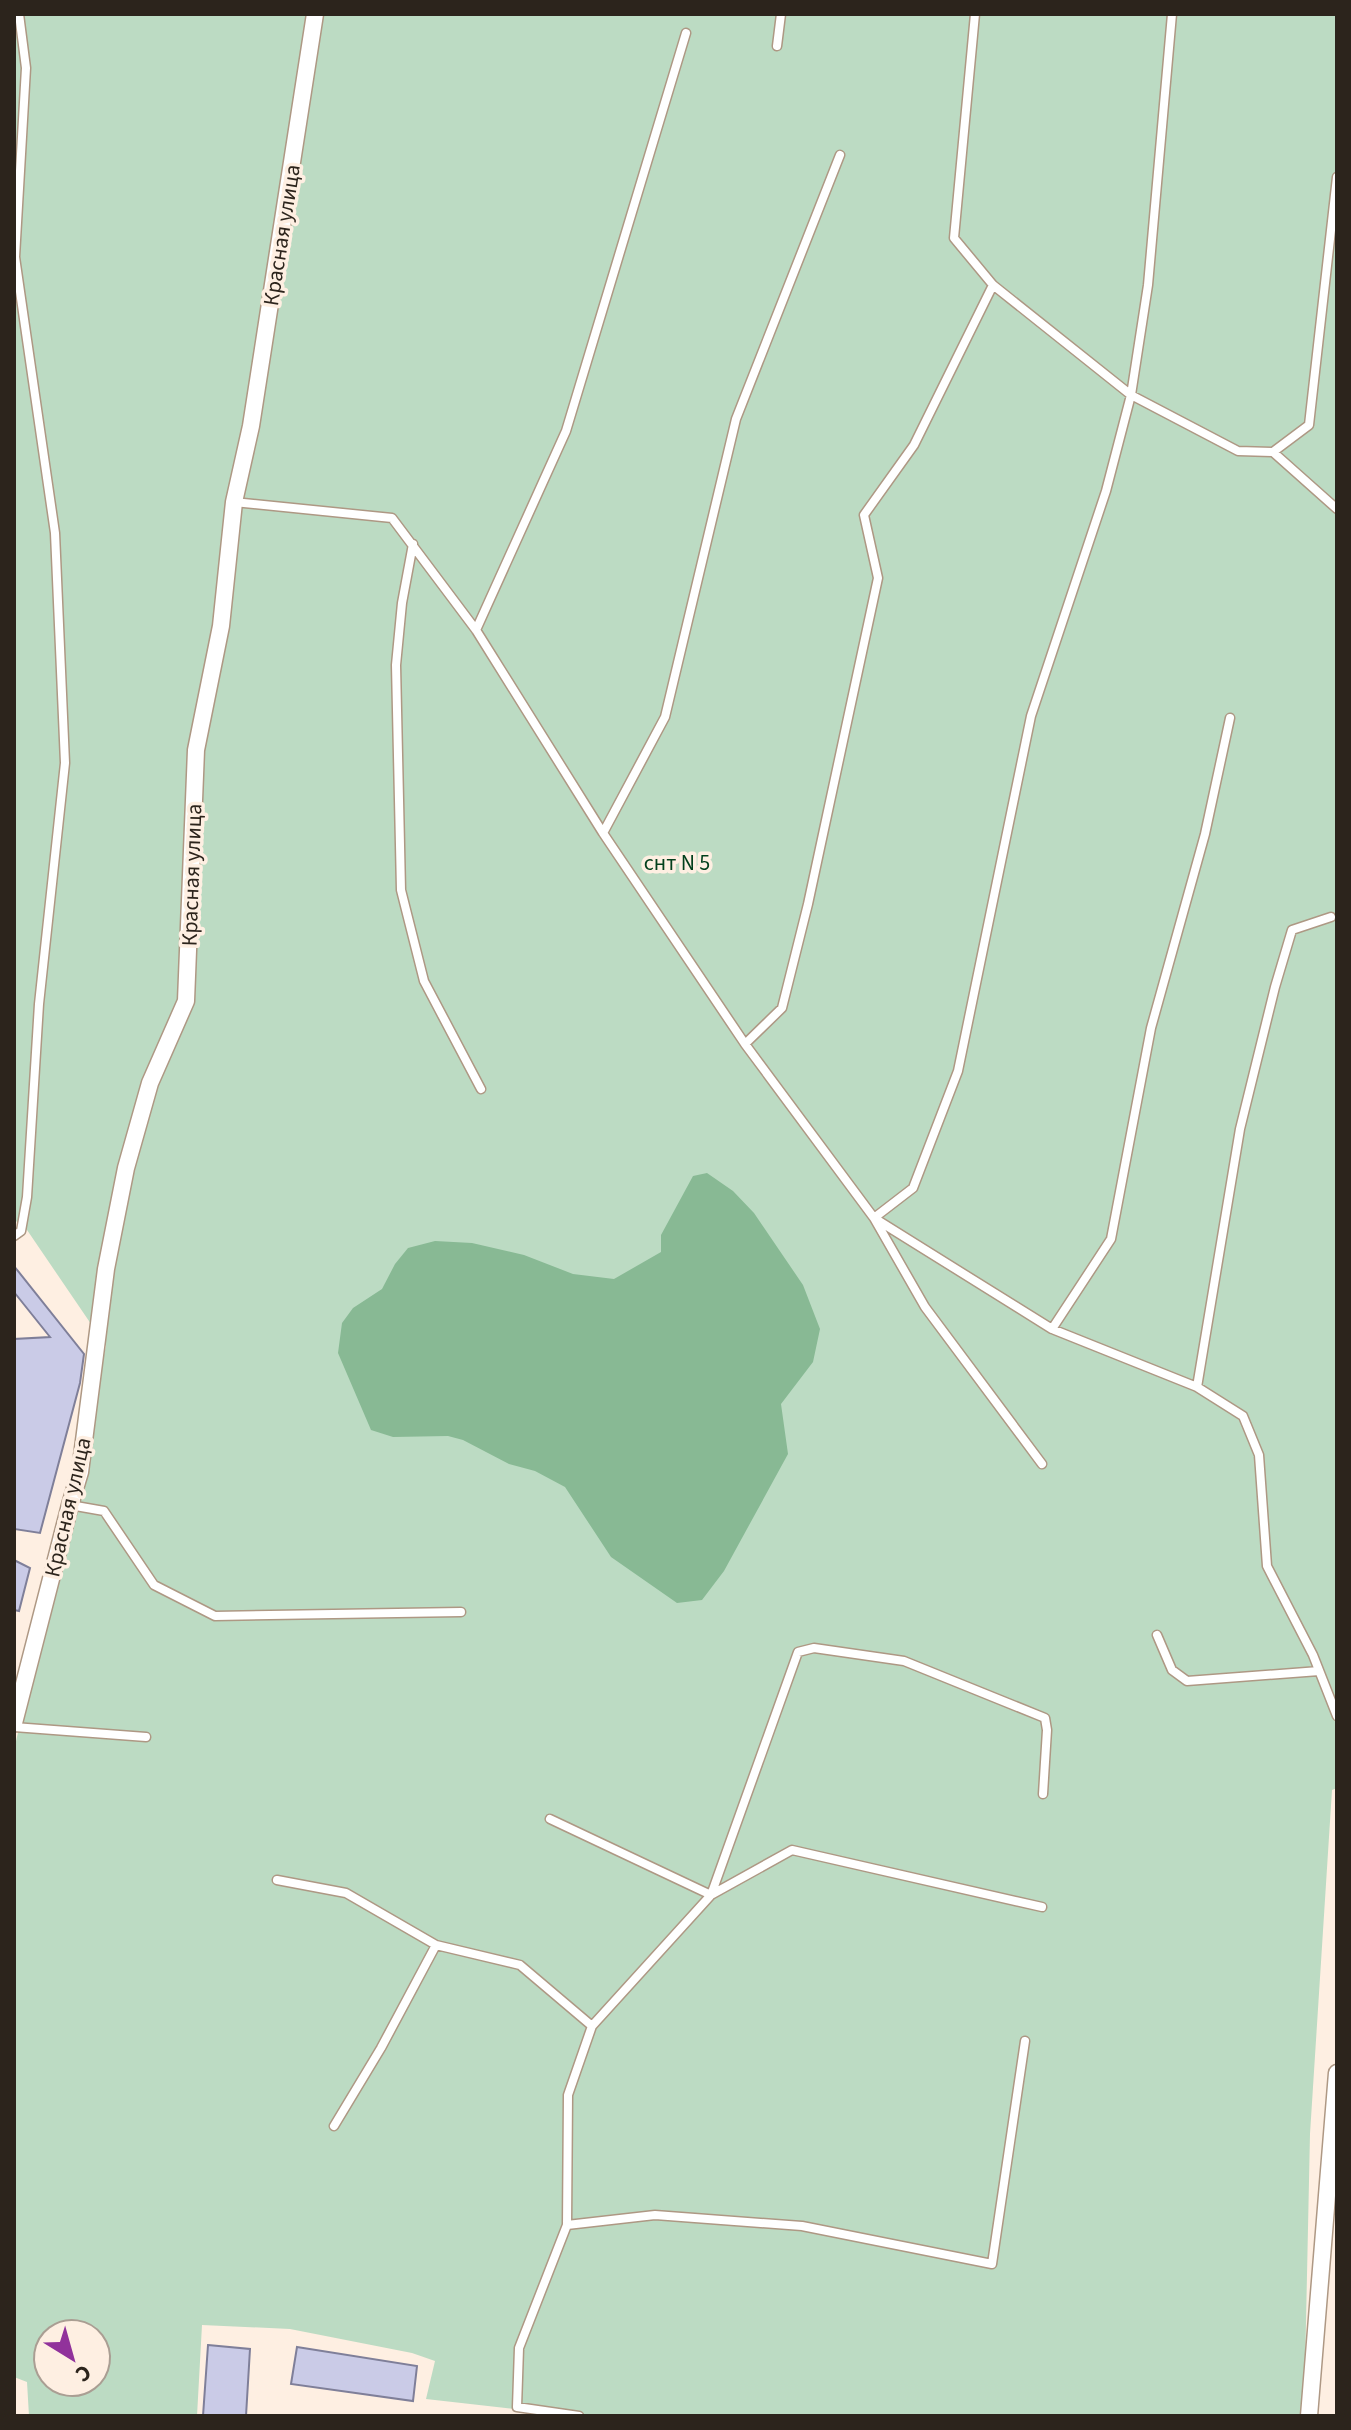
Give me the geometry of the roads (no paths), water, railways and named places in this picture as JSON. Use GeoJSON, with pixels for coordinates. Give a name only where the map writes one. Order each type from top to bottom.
{"type":"FeatureCollection","features":[{"type":"Feature","properties":{"kind":"street","name":"Красная улица"},"geometry":{"type":"LineString","coordinates":[[14,1725],[80,1472],[106,1269],[126,1168],[150,1083],[186,1001],[196,750],[221,626],[234,502],[251,426],[315,14]]}},
{"type":"Feature","properties":{"kind":"street"},"geometry":{"type":"LineString","coordinates":[[1309,2416],[1337,2073]]}},
{"type":"Feature","properties":{"kind":"lane"},"geometry":{"type":"LineString","coordinates":[[14,1236],[21,1231],[27,1197],[39,1004],[65,763],[55,533],[15,257],[26,68],[19,14]]}},
{"type":"Feature","properties":{"kind":"lane"},"geometry":{"type":"LineString","coordinates":[[777,46],[781,14]]}},
{"type":"Feature","properties":{"kind":"lane"},"geometry":{"type":"LineString","coordinates":[[975,14],[954,238],[993,285],[1131,395],[1238,451],[1273,452],[1309,425],[1337,177]]}},
{"type":"Feature","properties":{"kind":"lane"},"geometry":{"type":"LineString","coordinates":[[874,1218],[913,1188],[958,1071],[1031,716],[1106,491],[1131,395],[1148,285],[1172,14]]}},
{"type":"Feature","properties":{"kind":"lane"},"geometry":{"type":"LineString","coordinates":[[476,630],[566,431],[686,33]]}},
{"type":"Feature","properties":{"kind":"lane"},"geometry":{"type":"LineString","coordinates":[[603,833],[665,717],[736,419],[840,155]]}},
{"type":"Feature","properties":{"kind":"lane"},"geometry":{"type":"LineString","coordinates":[[745,1044],[782,1008],[808,904],[878,578],[864,515],[914,445],[993,285]]}},
{"type":"Feature","properties":{"kind":"lane"},"geometry":{"type":"LineString","coordinates":[[1273,452],[1337,509]]}},
{"type":"Feature","properties":{"kind":"lane"},"geometry":{"type":"LineString","coordinates":[[234,502],[392,518],[476,630],[603,833],[745,1044],[874,1218],[925,1307],[1042,1464]]}},
{"type":"Feature","properties":{"kind":"lane"},"geometry":{"type":"LineString","coordinates":[[413,544],[402,603],[396,665],[401,890],[424,981],[481,1089]]}},
{"type":"Feature","properties":{"kind":"lane"},"geometry":{"type":"LineString","coordinates":[[1052,1329],[1111,1239],[1151,1028],[1205,834],[1230,718]]}},
{"type":"Feature","properties":{"kind":"lane"},"geometry":{"type":"LineString","coordinates":[[1197,1387],[1240,1129],[1275,987],[1292,930],[1331,917]]}},
{"type":"Feature","properties":{"kind":"lane"},"geometry":{"type":"LineString","coordinates":[[874,1218],[1052,1329],[1197,1387],[1243,1416],[1259,1455],[1267,1566],[1319,1671],[1337,1716]]}},
{"type":"Feature","properties":{"kind":"lane"},"geometry":{"type":"LineString","coordinates":[[70,1505],[104,1511],[154,1585],[215,1616],[461,1612]]}},
{"type":"Feature","properties":{"kind":"lane"},"geometry":{"type":"LineString","coordinates":[[1157,1635],[1172,1670],[1187,1681],[1319,1671]]}},
{"type":"Feature","properties":{"kind":"lane"},"geometry":{"type":"LineString","coordinates":[[711,1895],[798,1652],[814,1648],[904,1661],[1045,1718],[1043,1794]]}},
{"type":"Feature","properties":{"kind":"lane"},"geometry":{"type":"LineString","coordinates":[[14,1725],[146,1737]]}},
{"type":"Feature","properties":{"kind":"lane"},"geometry":{"type":"LineString","coordinates":[[550,1819],[711,1895]]}},
{"type":"Feature","properties":{"kind":"lane"},"geometry":{"type":"LineString","coordinates":[[579,2416],[517,2407],[519,2348],[567,2225],[568,2095],[592,2026],[711,1895],[792,1850],[1042,1907]]}},
{"type":"Feature","properties":{"kind":"lane"},"geometry":{"type":"LineString","coordinates":[[277,1880],[346,1893],[436,1945],[520,1965],[592,2026]]}},
{"type":"Feature","properties":{"kind":"lane"},"geometry":{"type":"LineString","coordinates":[[334,2126],[381,2048],[436,1945]]}},
{"type":"Feature","properties":{"kind":"lane"},"geometry":{"type":"LineString","coordinates":[[567,2225],[655,2215],[802,2226],[992,2264],[1025,2041]]}},
{"type":"Feature","properties":{"kind":"park label","name":"снт N 5"},"geometry":{"type":"Point","coordinates":[677,862]}}]}
